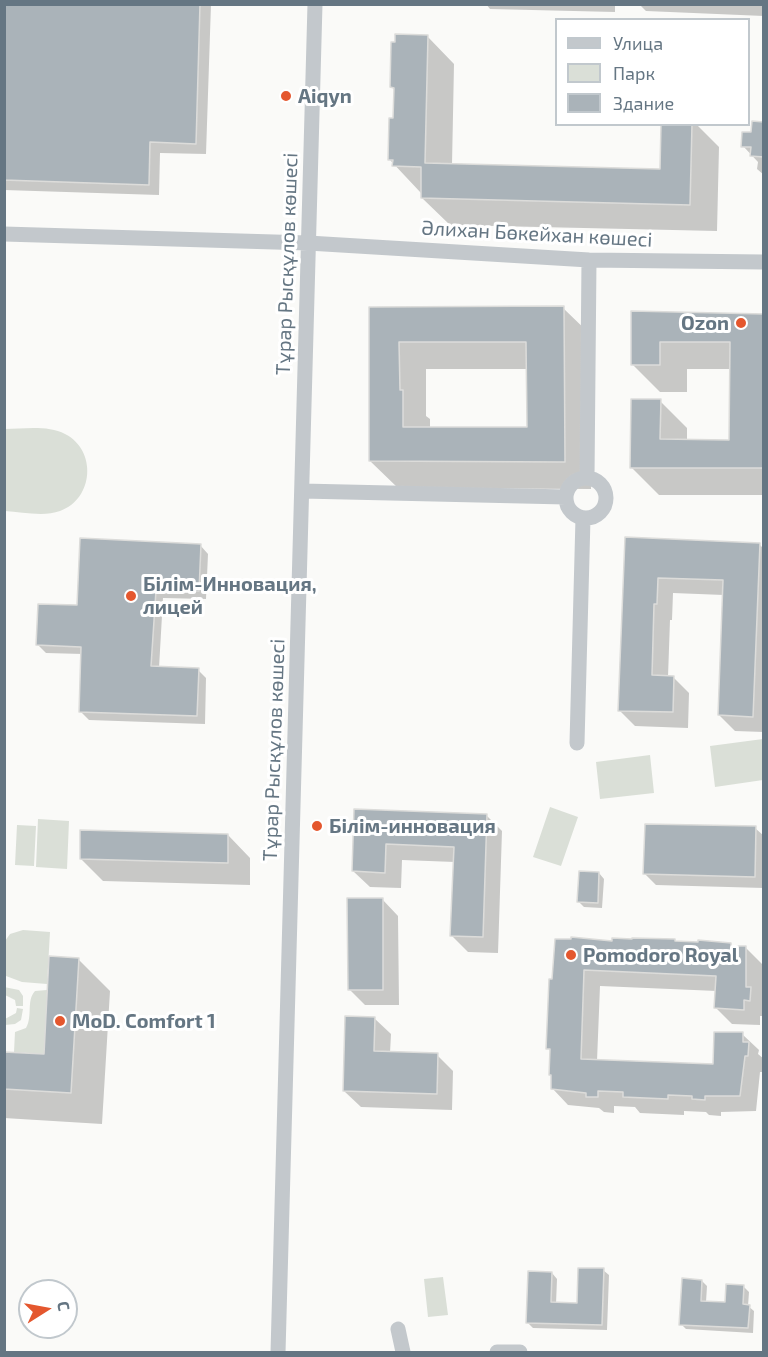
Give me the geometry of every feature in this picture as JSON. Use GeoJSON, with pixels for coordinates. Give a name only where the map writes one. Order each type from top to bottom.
{"type":"FeatureCollection","features":[{"type":"Feature","properties":{"kind":"street","name":"Тұрар Рысқұлов көшесі"},"geometry":{"type":"LineString","coordinates":[[278,1353],[315,4]]}},
{"type":"Feature","properties":{"kind":"street","name":"Әлихан Бөкейхан көшесі"},"geometry":{"type":"LineString","coordinates":[[4,234],[308,243],[589,260],[764,262]]}},
{"type":"Feature","properties":{"kind":"street"},"geometry":{"type":"LineString","coordinates":[[587,478],[589,260]]}},
{"type":"Feature","properties":{"kind":"street"},"geometry":{"type":"LineString","coordinates":[[580,478],[587,478],[601,484],[606,493],[606,500],[601,512],[590,518],[583,518],[572,513],[566,503],[566,497],[570,485],[580,478]]}},
{"type":"Feature","properties":{"kind":"street"},"geometry":{"type":"LineString","coordinates":[[302,491],[566,497]]}},
{"type":"Feature","properties":{"kind":"street"},"geometry":{"type":"LineString","coordinates":[[577,743],[583,518]]}},
{"type":"Feature","properties":{"kind":"street"},"geometry":{"type":"LineString","coordinates":[[398,1329],[404,1353]]}},
{"type":"Feature","properties":{"kind":"street"},"geometry":{"type":"LineString","coordinates":[[497,1353],[520,1353]]}},
{"type":"Feature","properties":{"kind":"green space"},"geometry":{"type":"Polygon","coordinates":[[[5,429],[51,429],[75,441],[86,462],[87,474],[80,496],[71,505],[47,514],[5,511],[5,429]]]}},
{"type":"Feature","properties":{"kind":"green space"},"geometry":{"type":"Polygon","coordinates":[[[763,739],[763,780],[715,787],[710,746],[763,739]]]}},
{"type":"Feature","properties":{"kind":"green space"},"geometry":{"type":"Polygon","coordinates":[[[650,755],[654,793],[600,799],[596,762],[650,755]]]}},
{"type":"Feature","properties":{"kind":"green space"},"geometry":{"type":"Polygon","coordinates":[[[550,807],[578,817],[561,866],[533,857],[550,807]]]}},
{"type":"Feature","properties":{"kind":"green space"},"geometry":{"type":"Polygon","coordinates":[[[38,819],[69,821],[67,869],[36,867],[38,819]]]}},
{"type":"Feature","properties":{"kind":"green space"},"geometry":{"type":"Polygon","coordinates":[[[17,825],[36,826],[34,866],[15,865],[17,825]]]}},
{"type":"Feature","properties":{"kind":"green space"},"geometry":{"type":"Polygon","coordinates":[[[23,930],[50,932],[47,984],[22,982],[6,976],[5,941],[10,934],[23,930]]]}},
{"type":"Feature","properties":{"kind":"green space"},"geometry":{"type":"Polygon","coordinates":[[[4,987],[19,990],[23,996],[23,1006],[16,1006],[15,1000],[5,995],[4,987]]]}},
{"type":"Feature","properties":{"kind":"green space"},"geometry":{"type":"Polygon","coordinates":[[[47,990],[44,1054],[14,1052],[15,1032],[26,1028],[32,995],[35,991],[47,990]]]}},
{"type":"Feature","properties":{"kind":"green space"},"geometry":{"type":"Polygon","coordinates":[[[17,1008],[23,1009],[21,1020],[15,1024],[5,1025],[5,1019],[16,1013],[17,1008]]]}},
{"type":"Feature","properties":{"kind":"green space"},"geometry":{"type":"Polygon","coordinates":[[[443,1277],[448,1315],[428,1317],[424,1279],[443,1277]]]}},
{"type":"Feature","properties":{"kind":"building"},"geometry":{"type":"Polygon","coordinates":[[[4,4],[200,4],[196,144],[150,142],[149,185],[4,180],[4,4]]]}},
{"type":"Feature","properties":{"kind":"building"},"geometry":{"type":"Polygon","coordinates":[[[395,34],[428,35],[425,163],[660,169],[661,126],[692,126],[690,205],[421,198],[421,167],[392,166],[393,160],[388,160],[389,118],[393,118],[394,88],[390,87],[391,42],[395,42],[395,34]]]}},
{"type":"Feature","properties":{"kind":"building"},"geometry":{"type":"Polygon","coordinates":[[[752,121],[764,122],[764,157],[750,156],[751,147],[741,147],[742,132],[751,132],[752,121]]]}},
{"type":"Feature","properties":{"kind":"building"},"geometry":{"type":"Polygon","coordinates":[[[564,306],[565,462],[369,461],[369,307],[564,306]],[[399,342],[403,427],[527,427],[526,342],[399,342]]]}},
{"type":"Feature","properties":{"kind":"building"},"geometry":{"type":"Polygon","coordinates":[[[631,311],[764,314],[764,468],[630,468],[631,399],[661,399],[660,439],[729,440],[730,342],[660,342],[660,365],[631,365],[631,311]]]}},
{"type":"Feature","properties":{"kind":"building"},"geometry":{"type":"Polygon","coordinates":[[[625,537],[760,543],[753,717],[718,715],[723,580],[658,578],[657,604],[654,604],[652,675],[674,676],[673,712],[618,711],[625,537]]]}},
{"type":"Feature","properties":{"kind":"building"},"geometry":{"type":"Polygon","coordinates":[[[80,538],[201,544],[199,591],[156,590],[151,666],[199,668],[197,716],[79,712],[81,647],[36,645],[38,604],[77,605],[80,538]]]}},
{"type":"Feature","properties":{"kind":"building"},"geometry":{"type":"Polygon","coordinates":[[[354,809],[487,814],[483,937],[450,936],[454,847],[386,844],[385,873],[352,871],[354,809]]]}},
{"type":"Feature","properties":{"kind":"building"},"geometry":{"type":"Polygon","coordinates":[[[645,824],[756,826],[755,877],[643,874],[645,824]]]}},
{"type":"Feature","properties":{"kind":"building"},"geometry":{"type":"Polygon","coordinates":[[[80,830],[228,834],[228,863],[80,859],[80,830]]]}},
{"type":"Feature","properties":{"kind":"building"},"geometry":{"type":"Polygon","coordinates":[[[579,871],[599,872],[598,903],[577,902],[579,871]]]}},
{"type":"Feature","properties":{"kind":"building"},"geometry":{"type":"Polygon","coordinates":[[[347,898],[383,898],[383,990],[348,990],[347,898]]]}},
{"type":"Feature","properties":{"kind":"building"},"geometry":{"type":"Polygon","coordinates":[[[571,937],[612,941],[612,938],[675,939],[675,941],[698,942],[698,940],[731,943],[731,946],[746,946],[746,987],[751,987],[750,1001],[744,1000],[744,1010],[714,1008],[716,976],[584,970],[581,1059],[713,1064],[714,1032],[743,1032],[743,1042],[749,1042],[740,1096],[705,1096],[705,1100],[692,1099],[692,1096],[668,1095],[668,1099],[623,1097],[623,1092],[598,1091],[598,1097],[586,1097],[586,1093],[551,1089],[550,1049],[546,1049],[549,979],[552,979],[555,939],[571,939],[571,937]]]}},
{"type":"Feature","properties":{"kind":"building","name":"МoD. Comfort 1"},"geometry":{"type":"Polygon","coordinates":[[[49,956],[79,958],[71,1093],[4,1089],[4,1052],[44,1054],[49,956]]]}},
{"type":"Feature","properties":{"kind":"building"},"geometry":{"type":"Polygon","coordinates":[[[345,1016],[375,1017],[374,1051],[438,1053],[437,1094],[343,1091],[345,1016]]]}},
{"type":"Feature","properties":{"kind":"building"},"geometry":{"type":"Polygon","coordinates":[[[578,1268],[604,1268],[602,1325],[526,1323],[528,1271],[552,1272],[551,1302],[577,1303],[578,1268]]]}},
{"type":"Feature","properties":{"kind":"building"},"geometry":{"type":"Polygon","coordinates":[[[682,1278],[702,1280],[701,1301],[725,1302],[726,1284],[744,1285],[743,1304],[750,1305],[748,1328],[679,1325],[682,1278]]]}},
{"type":"Feature","properties":{"kind":"place","name":"Aiqyn"},"geometry":{"type":"Point","coordinates":[286,96]}},
{"type":"Feature","properties":{"kind":"place","name":"Ozon"},"geometry":{"type":"Point","coordinates":[741,323]}},
{"type":"Feature","properties":{"kind":"place","name":"Білім-Инновация, лицей"},"geometry":{"type":"Point","coordinates":[131,596]}},
{"type":"Feature","properties":{"kind":"place","name":"Білім-инновация"},"geometry":{"type":"Point","coordinates":[317,826]}},
{"type":"Feature","properties":{"kind":"place","name":"Pomodoro Royal"},"geometry":{"type":"Point","coordinates":[571,955]}},
{"type":"Feature","properties":{"kind":"place","name":"МoD. Comfort 1"},"geometry":{"type":"Point","coordinates":[60,1021]}}]}
